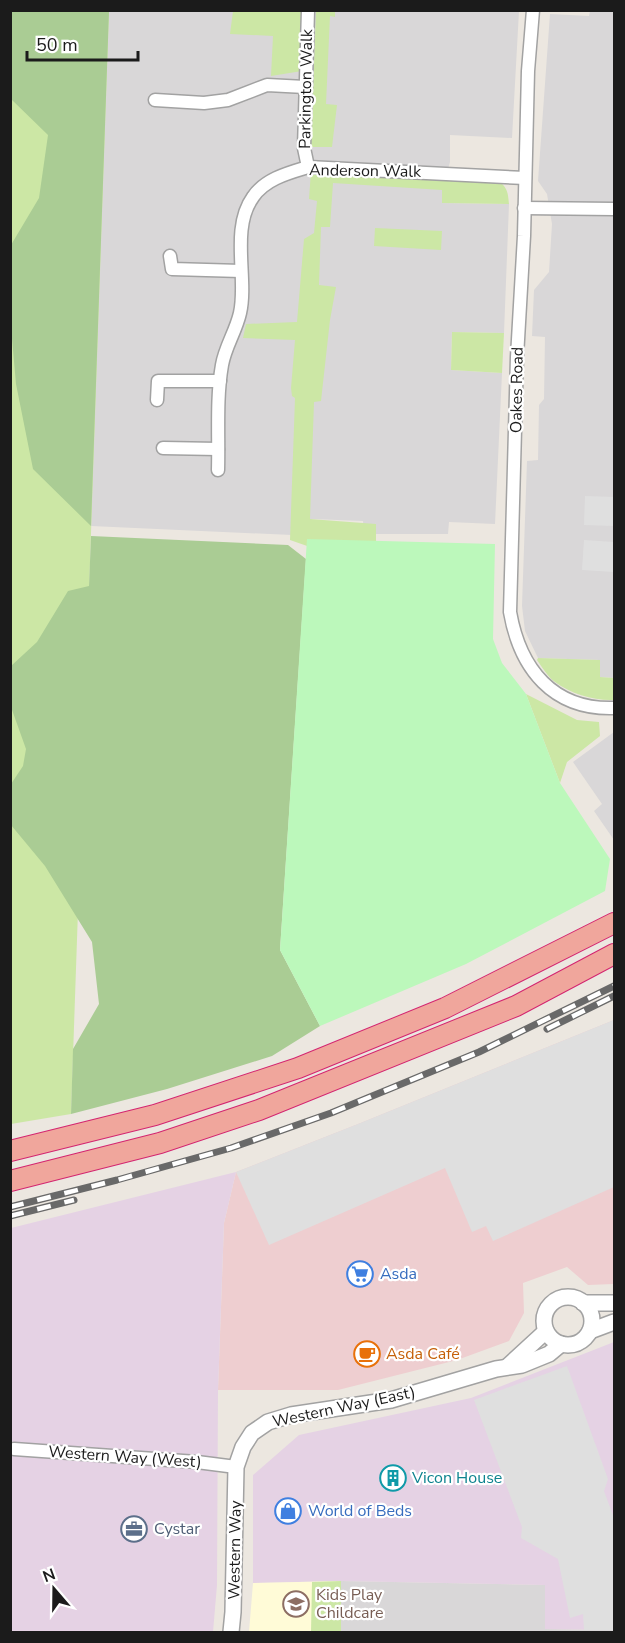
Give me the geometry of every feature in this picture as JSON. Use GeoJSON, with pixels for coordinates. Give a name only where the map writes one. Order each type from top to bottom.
{"type":"FeatureCollection","features":[{"type":"Feature","properties":{"kind":"highway"},"geometry":{"type":"LineString","coordinates":[[10,1151],[155,1115],[298,1068],[445,1008],[615,922]]}},
{"type":"Feature","properties":{"kind":"highway"},"geometry":{"type":"LineString","coordinates":[[10,1181],[160,1143],[260,1110],[516,1006],[615,954]]}},
{"type":"Feature","properties":{"kind":"street","name":"Parkington Walk"},"geometry":{"type":"LineString","coordinates":[[308,10],[304,148],[308,167]]}},
{"type":"Feature","properties":{"kind":"street","name":"Oakes Road"},"geometry":{"type":"LineString","coordinates":[[533,10],[528,71],[517,357],[510,612],[513,632],[525,661],[543,685],[568,699],[596,708],[615,708]]}},
{"type":"Feature","properties":{"kind":"street"},"geometry":{"type":"LineString","coordinates":[[155,100],[204,103],[228,100],[267,85],[305,87]]}},
{"type":"Feature","properties":{"kind":"street","name":"Anderson Walk"},"geometry":{"type":"LineString","coordinates":[[218,470],[222,362],[240,312],[242,220],[251,199],[260,188],[288,173],[308,167],[525,178]]}},
{"type":"Feature","properties":{"kind":"street"},"geometry":{"type":"LineString","coordinates":[[524,208],[615,210]]}},
{"type":"Feature","properties":{"kind":"street"},"geometry":{"type":"LineString","coordinates":[[170,256],[172,269],[241,271]]}},
{"type":"Feature","properties":{"kind":"street"},"geometry":{"type":"LineString","coordinates":[[157,400],[158,381],[220,381]]}},
{"type":"Feature","properties":{"kind":"street"},"geometry":{"type":"LineString","coordinates":[[163,448],[218,449]]}},
{"type":"Feature","properties":{"kind":"street"},"geometry":{"type":"LineString","coordinates":[[615,1303],[583,1303],[571,1298],[562,1298],[554,1302],[544,1315],[546,1331],[554,1341],[561,1344],[572,1345],[579,1342],[590,1331],[615,1322]]}},
{"type":"Feature","properties":{"kind":"street"},"geometry":{"type":"LineString","coordinates":[[583,1303],[591,1316],[590,1331]]}},
{"type":"Feature","properties":{"kind":"street","name":"Western Way (East)"},"geometry":{"type":"LineString","coordinates":[[508,1366],[546,1331]]}},
{"type":"Feature","properties":{"kind":"street","name":"Western Way (East)"},"geometry":{"type":"LineString","coordinates":[[236,1467],[243,1446],[252,1432],[268,1422],[291,1415],[391,1400],[508,1366],[522,1365],[549,1354],[561,1344]]}},
{"type":"Feature","properties":{"kind":"street","name":"Western Way (West)"},"geometry":{"type":"LineString","coordinates":[[14,1449],[197,1462],[236,1467]]}},
{"type":"Feature","properties":{"kind":"street","name":"Western Way"},"geometry":{"type":"LineString","coordinates":[[231,1632],[234,1612],[236,1467]]}},
{"type":"Feature","properties":{"kind":"shaded area"},"geometry":{"type":"Polygon","coordinates":[[[109,11],[519,11],[512,138],[450,135],[450,162],[442,190],[442,203],[509,204],[504,333],[452,332],[451,370],[502,373],[495,524],[449,522],[448,534],[364,534],[363,521],[312,519],[292,535],[91,526],[109,11]]]}},
{"type":"Feature","properties":{"kind":"shaded area"},"geometry":{"type":"Polygon","coordinates":[[[590,11],[614,11],[614,678],[600,677],[600,660],[538,658],[525,631],[522,606],[527,461],[538,460],[539,405],[544,399],[545,337],[532,336],[534,290],[549,272],[552,224],[547,194],[538,181],[550,14],[589,16],[590,11]]]}},
{"type":"Feature","properties":{"kind":"shaded area"},"geometry":{"type":"Polygon","coordinates":[[[585,496],[614,497],[614,526],[584,525],[585,496]]]}},
{"type":"Feature","properties":{"kind":"shaded area"},"geometry":{"type":"Polygon","coordinates":[[[584,540],[614,542],[614,572],[582,570],[584,540]]]}},
{"type":"Feature","properties":{"kind":"shaded area"},"geometry":{"type":"Polygon","coordinates":[[[614,732],[614,840],[594,811],[602,804],[573,762],[614,732]]]}},
{"type":"Feature","properties":{"kind":"shaded area"},"geometry":{"type":"Polygon","coordinates":[[[614,1020],[614,1284],[588,1285],[567,1267],[523,1283],[524,1313],[509,1341],[457,1360],[338,1390],[218,1390],[224,1223],[236,1172],[614,1020]]]}},
{"type":"Feature","properties":{"kind":"shaded area"},"geometry":{"type":"Polygon","coordinates":[[[614,1020],[614,1187],[493,1241],[486,1226],[472,1232],[445,1168],[269,1245],[236,1172],[614,1020]]]}},
{"type":"Feature","properties":{"kind":"shaded area"},"geometry":{"type":"Polygon","coordinates":[[[236,1172],[224,1223],[218,1390],[217,1585],[213,1632],[11,1632],[11,1228],[236,1172]]]}},
{"type":"Feature","properties":{"kind":"shaded area"},"geometry":{"type":"Polygon","coordinates":[[[614,1342],[614,1630],[545,1629],[545,1585],[341,1581],[253,1583],[253,1475],[299,1435],[471,1398],[614,1342]]]}},
{"type":"Feature","properties":{"kind":"shaded area"},"geometry":{"type":"Polygon","coordinates":[[[567,1366],[608,1479],[604,1491],[614,1518],[614,1630],[584,1630],[583,1614],[570,1618],[558,1559],[521,1538],[522,1527],[474,1400],[567,1366]]]}},
{"type":"Feature","properties":{"kind":"shaded area"},"geometry":{"type":"Polygon","coordinates":[[[341,1581],[545,1585],[545,1629],[614,1630],[614,1632],[341,1632],[341,1581]]]}},
{"type":"Feature","properties":{"kind":"shaded area","name":"Kids Play Childcare"},"geometry":{"type":"Polygon","coordinates":[[[341,1581],[341,1632],[249,1632],[253,1583],[341,1581]]]}},
{"type":"Feature","properties":{"kind":"green space"},"geometry":{"type":"Polygon","coordinates":[[[11,11],[109,11],[71,1114],[11,1124],[11,11]]]}},
{"type":"Feature","properties":{"kind":"green space"},"geometry":{"type":"Polygon","coordinates":[[[12,11],[109,11],[91,526],[33,469],[16,384],[10,316],[11,245],[39,198],[48,135],[11,99],[12,11]]]}},
{"type":"Feature","properties":{"kind":"green space"},"geometry":{"type":"Polygon","coordinates":[[[233,11],[302,11],[302,71],[271,76],[273,36],[230,34],[233,11]]]}},
{"type":"Feature","properties":{"kind":"green space"},"geometry":{"type":"Polygon","coordinates":[[[316,11],[335,11],[335,17],[330,16],[326,104],[337,105],[332,147],[311,147],[316,11]]]}},
{"type":"Feature","properties":{"kind":"green space"},"geometry":{"type":"Polygon","coordinates":[[[311,171],[495,179],[506,189],[508,196],[509,204],[442,203],[442,190],[333,183],[330,227],[321,227],[319,285],[336,287],[321,401],[314,402],[310,519],[376,524],[376,547],[310,547],[290,540],[295,398],[292,396],[291,388],[295,340],[243,338],[246,324],[297,322],[304,239],[314,233],[317,201],[309,199],[311,171]]]}},
{"type":"Feature","properties":{"kind":"green space"},"geometry":{"type":"Polygon","coordinates":[[[375,228],[442,231],[441,250],[374,246],[375,228]]]}},
{"type":"Feature","properties":{"kind":"green space"},"geometry":{"type":"Polygon","coordinates":[[[452,332],[504,333],[502,373],[451,370],[452,332]]]}},
{"type":"Feature","properties":{"kind":"green space"},"geometry":{"type":"Polygon","coordinates":[[[91,536],[288,545],[306,559],[280,950],[320,1026],[272,1056],[167,1089],[71,1114],[73,1049],[99,1004],[92,942],[45,866],[11,825],[11,784],[23,766],[26,749],[11,707],[11,666],[37,642],[68,591],[89,586],[91,536]]]}},
{"type":"Feature","properties":{"kind":"green space"},"geometry":{"type":"Polygon","coordinates":[[[307,539],[495,544],[493,639],[502,663],[526,694],[560,783],[610,859],[605,891],[466,964],[320,1026],[280,950],[307,539]]]}},
{"type":"Feature","properties":{"kind":"green space"},"geometry":{"type":"Polygon","coordinates":[[[538,658],[600,660],[600,677],[614,678],[614,700],[583,696],[568,690],[552,680],[537,660],[538,658]]]}},
{"type":"Feature","properties":{"kind":"green space"},"geometry":{"type":"Polygon","coordinates":[[[526,694],[577,720],[599,722],[600,736],[567,762],[560,783],[526,694]]]}},
{"type":"Feature","properties":{"kind":"green space"},"geometry":{"type":"Polygon","coordinates":[[[341,1581],[341,1632],[311,1632],[312,1582],[341,1581]]]}},
{"type":"Feature","properties":{"kind":"railway"},"geometry":{"type":"LineString","coordinates":[[10,1207],[231,1148],[331,1113],[479,1052],[614,986]]}},
{"type":"Feature","properties":{"kind":"railway"},"geometry":{"type":"LineString","coordinates":[[547,1029],[614,996]]}},
{"type":"Feature","properties":{"kind":"railway"},"geometry":{"type":"LineString","coordinates":[[10,1216],[74,1200]]}},
{"type":"Feature","properties":{"kind":"place","name":"Asda"},"geometry":{"type":"Point","coordinates":[360,1274]}},
{"type":"Feature","properties":{"kind":"place","name":"Asda Café"},"geometry":{"type":"Point","coordinates":[367,1354]}},
{"type":"Feature","properties":{"kind":"place","name":"Vicon House"},"geometry":{"type":"Point","coordinates":[393,1478]}},
{"type":"Feature","properties":{"kind":"place","name":"World of Beds"},"geometry":{"type":"Point","coordinates":[288,1511]}},
{"type":"Feature","properties":{"kind":"place","name":"Cystar"},"geometry":{"type":"Point","coordinates":[134,1529]}},
{"type":"Feature","properties":{"kind":"place","name":"Kids Play Childcare"},"geometry":{"type":"Point","coordinates":[296,1604]}}]}
